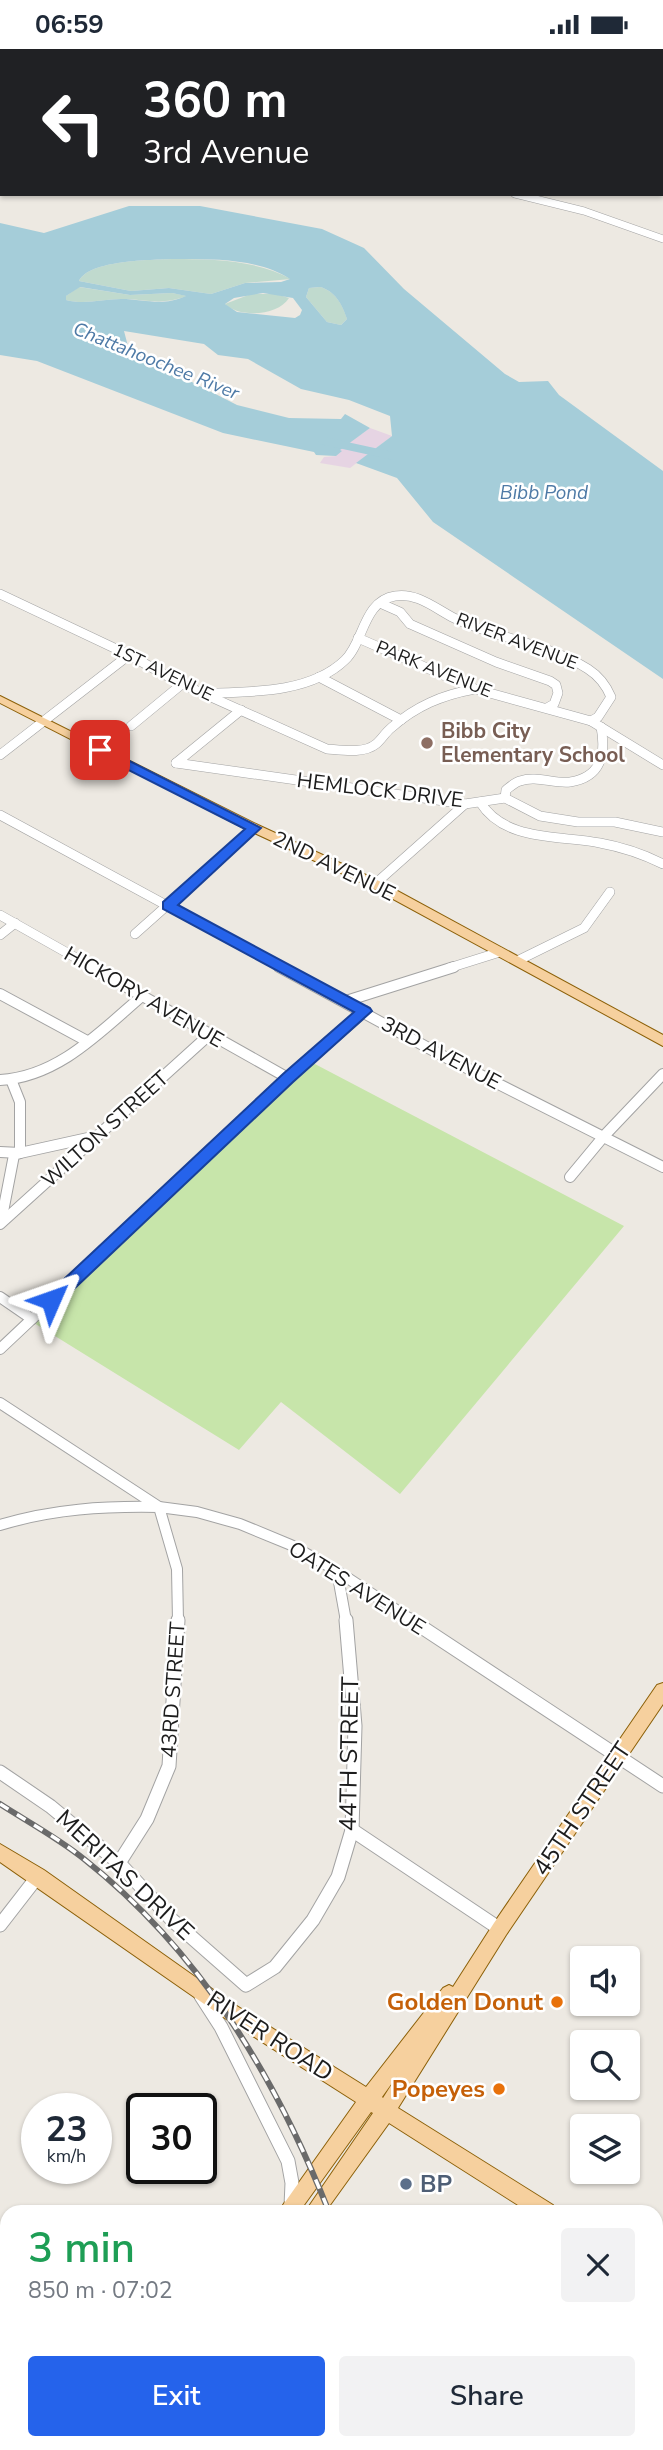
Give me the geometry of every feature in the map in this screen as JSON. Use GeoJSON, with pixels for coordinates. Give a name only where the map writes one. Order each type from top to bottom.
{"type":"FeatureCollection","features":[{"type":"Feature","properties":{"kind":"main road","name":"2ND AVENUE"},"geometry":{"type":"LineString","coordinates":[[0,699],[254,828],[375,884],[519,960],[663,1041]]}},
{"type":"Feature","properties":{"kind":"main road","name":"45TH STREET"},"geometry":{"type":"LineString","coordinates":[[319,2205],[385,2112],[500,1929],[663,1690]]}},
{"type":"Feature","properties":{"kind":"main road","name":"RIVER ROAD"},"geometry":{"type":"LineString","coordinates":[[0,1852],[196,1987],[385,2112],[535,2205]]}},
{"type":"Feature","properties":{"kind":"main road","name":"45TH STREET"},"geometry":{"type":"LineString","coordinates":[[292,2205],[500,1929]]}},
{"type":"Feature","properties":{"kind":"street"},"geometry":{"type":"LineString","coordinates":[[523,196],[572,208],[663,239]]}},
{"type":"Feature","properties":{"kind":"street","name":"1ST AVENUE"},"geometry":{"type":"LineString","coordinates":[[0,594],[129,655],[182,684],[327,749],[353,751],[368,748],[375,745],[401,720]]}},
{"type":"Feature","properties":{"kind":"street","name":"RIVER AVENUE"},"geometry":{"type":"LineString","coordinates":[[382,604],[393,596],[428,602],[453,618],[492,634],[575,662],[599,677],[608,687],[611,697],[598,717],[591,721]]}},
{"type":"Feature","properties":{"kind":"street"},"geometry":{"type":"LineString","coordinates":[[209,694],[255,691],[318,677],[341,663],[352,652],[364,618],[382,604],[400,612],[410,624],[550,681],[556,685],[558,692],[554,704],[547,708]]}},
{"type":"Feature","properties":{"kind":"street","name":"PARK AVENUE"},"geometry":{"type":"LineString","coordinates":[[358,638],[475,689],[591,721],[663,765]]}},
{"type":"Feature","properties":{"kind":"street"},"geometry":{"type":"LineString","coordinates":[[0,755],[129,655]]}},
{"type":"Feature","properties":{"kind":"street"},"geometry":{"type":"LineString","coordinates":[[318,677],[401,720],[420,704],[446,694],[475,689]]}},
{"type":"Feature","properties":{"kind":"street"},"geometry":{"type":"LineString","coordinates":[[131,726],[182,684]]}},
{"type":"Feature","properties":{"kind":"street","name":"HEMLOCK DRIVE"},"geometry":{"type":"LineString","coordinates":[[240,710],[176,763],[465,804],[505,798]]}},
{"type":"Feature","properties":{"kind":"street"},"geometry":{"type":"LineString","coordinates":[[601,727],[605,748],[599,764],[589,775],[570,782],[529,779],[518,781],[506,790],[505,798],[540,816],[578,822],[615,822],[663,832]]}},
{"type":"Feature","properties":{"kind":"street"},"geometry":{"type":"LineString","coordinates":[[480,802],[486,815],[498,822],[551,838],[601,843],[635,852],[663,864]]}},
{"type":"Feature","properties":{"kind":"street"},"geometry":{"type":"LineString","coordinates":[[375,884],[465,804]]}},
{"type":"Feature","properties":{"kind":"street","name":"3RD AVENUE"},"geometry":{"type":"LineString","coordinates":[[0,815],[365,1011],[445,1057],[663,1167]]}},
{"type":"Feature","properties":{"kind":"street"},"geometry":{"type":"LineString","coordinates":[[135,934],[254,828]]}},
{"type":"Feature","properties":{"kind":"street"},"geometry":{"type":"LineString","coordinates":[[519,960],[584,928],[610,892]]}},
{"type":"Feature","properties":{"kind":"street","name":"HICKORY AVENUE"},"geometry":{"type":"LineString","coordinates":[[0,915],[288,1078]]}},
{"type":"Feature","properties":{"kind":"street"},"geometry":{"type":"LineString","coordinates":[[0,935],[15,923]]}},
{"type":"Feature","properties":{"kind":"street"},"geometry":{"type":"LineString","coordinates":[[346,1001],[500,952]]}},
{"type":"Feature","properties":{"kind":"street"},"geometry":{"type":"LineString","coordinates":[[0,994],[87,1041]]}},
{"type":"Feature","properties":{"kind":"street"},"geometry":{"type":"LineString","coordinates":[[0,1080],[12,1082],[46,1068],[74,1052],[142,996]]}},
{"type":"Feature","properties":{"kind":"street"},"geometry":{"type":"LineString","coordinates":[[0,1349],[288,1078],[365,1011]]}},
{"type":"Feature","properties":{"kind":"street","name":"WILTON STREET"},"geometry":{"type":"LineString","coordinates":[[0,1224],[209,1035]]}},
{"type":"Feature","properties":{"kind":"street"},"geometry":{"type":"LineString","coordinates":[[570,1177],[604,1136],[663,1075]]}},
{"type":"Feature","properties":{"kind":"street"},"geometry":{"type":"LineString","coordinates":[[12,1082],[20,1102],[20,1153]]}},
{"type":"Feature","properties":{"kind":"street"},"geometry":{"type":"LineString","coordinates":[[0,1224],[14,1155],[98,1136]]}},
{"type":"Feature","properties":{"kind":"street"},"geometry":{"type":"LineString","coordinates":[[0,1152],[20,1153]]}},
{"type":"Feature","properties":{"kind":"street"},"geometry":{"type":"LineString","coordinates":[[0,1297],[32,1319]]}},
{"type":"Feature","properties":{"kind":"street","name":"OATES AVENUE"},"geometry":{"type":"LineString","coordinates":[[0,1403],[159,1507],[197,1512],[240,1524],[291,1545],[337,1571],[663,1786]]}},
{"type":"Feature","properties":{"kind":"street"},"geometry":{"type":"LineString","coordinates":[[0,1525],[41,1511],[72,1507],[159,1507]]}},
{"type":"Feature","properties":{"kind":"street","name":"43RD STREET"},"geometry":{"type":"LineString","coordinates":[[119,1863],[147,1819],[169,1766],[179,1609],[177,1569],[159,1507]]}},
{"type":"Feature","properties":{"kind":"street","name":"44TH STREET"},"geometry":{"type":"LineString","coordinates":[[246,1985],[275,1967],[313,1920],[338,1877],[352,1830],[355,1726],[348,1631],[337,1571]]}},
{"type":"Feature","properties":{"kind":"street","name":"MERITAS DRIVE"},"geometry":{"type":"LineString","coordinates":[[0,1772],[50,1806],[119,1863],[172,1920],[246,1985]]}},
{"type":"Feature","properties":{"kind":"street"},"geometry":{"type":"LineString","coordinates":[[352,1830],[500,1929]]}},
{"type":"Feature","properties":{"kind":"street"},"geometry":{"type":"LineString","coordinates":[[0,1925],[37,1875]]}},
{"type":"Feature","properties":{"kind":"street"},"geometry":{"type":"LineString","coordinates":[[196,1987],[220,2027],[288,2161],[292,2183],[289,2205]]}},
{"type":"Feature","properties":{"kind":"shaded area"},"geometry":{"type":"Polygon","coordinates":[[[370,428],[392,436],[350,468],[320,463],[324,457],[336,456],[339,450],[370,428]]]}},
{"type":"Feature","properties":{"kind":"green space"},"geometry":{"type":"Polygon","coordinates":[[[173,259],[249,264],[291,279],[245,283],[211,294],[169,288],[131,291],[79,281],[85,274],[107,265],[173,259]]]}},
{"type":"Feature","properties":{"kind":"green space"},"geometry":{"type":"Polygon","coordinates":[[[79,287],[130,295],[172,293],[187,296],[161,301],[66,300],[66,296],[79,287]]]}},
{"type":"Feature","properties":{"kind":"green space"},"geometry":{"type":"Polygon","coordinates":[[[320,287],[334,295],[340,303],[347,319],[341,325],[327,322],[306,297],[309,288],[320,287]]]}},
{"type":"Feature","properties":{"kind":"green space"},"geometry":{"type":"Polygon","coordinates":[[[251,294],[276,294],[289,298],[276,309],[258,313],[231,309],[225,304],[251,294]]]}},
{"type":"Feature","properties":{"kind":"green space"},"geometry":{"type":"Polygon","coordinates":[[[313,1063],[624,1226],[400,1494],[281,1402],[239,1450],[34,1323],[313,1063]]]}},
{"type":"Feature","properties":{"kind":"water","name":"Bibb Pond"},"geometry":{"type":"Polygon","coordinates":[[[129,206],[200,206],[322,229],[364,248],[404,289],[505,374],[519,382],[548,381],[559,395],[663,471],[663,679],[433,522],[397,478],[356,463],[392,436],[390,416],[349,400],[301,389],[248,359],[218,355],[204,344],[124,331],[129,350],[237,405],[289,418],[341,419],[345,414],[370,428],[336,456],[316,455],[314,452],[223,433],[37,361],[0,355],[0,223],[44,233],[129,206]],[[187,259],[136,261],[95,269],[79,281],[131,291],[169,288],[211,294],[245,283],[281,282],[290,279],[278,272],[249,263],[187,259]],[[80,287],[66,296],[66,300],[80,302],[121,299],[161,302],[186,296],[172,293],[130,295],[80,287]],[[320,287],[309,288],[306,297],[327,322],[341,325],[347,319],[334,295],[320,287]],[[263,293],[234,298],[225,304],[237,312],[295,318],[302,310],[293,298],[263,293]]]}},
{"type":"Feature","properties":{"kind":"waterway"},"geometry":{"type":"LineString","coordinates":[[324,441],[393,456]]}},
{"type":"Feature","properties":{"kind":"railway"},"geometry":{"type":"LineString","coordinates":[[0,1804],[84,1859],[126,1895],[164,1934],[198,1975],[230,2019],[258,2065],[284,2112],[326,2205]]}},
{"type":"Feature","properties":{"kind":"place","name":"Bibb City Elementary School"},"geometry":{"type":"Point","coordinates":[427,743]}},
{"type":"Feature","properties":{"kind":"place","name":"Golden Donut"},"geometry":{"type":"Point","coordinates":[557,2002]}},
{"type":"Feature","properties":{"kind":"place","name":"Popeyes"},"geometry":{"type":"Point","coordinates":[499,2089]}},
{"type":"Feature","properties":{"kind":"place","name":"BP"},"geometry":{"type":"Point","coordinates":[406,2184]}},
{"type":"Feature","properties":{"kind":"route"},"geometry":{"type":"LineString","coordinates":[[51,1300],[288,1078],[365,1011],[168,905],[254,828],[100,750]]}},
{"type":"Feature","properties":{"kind":"water label","name":"Chattahoochee River"},"geometry":{"type":"Point","coordinates":[156,361]}}]}
